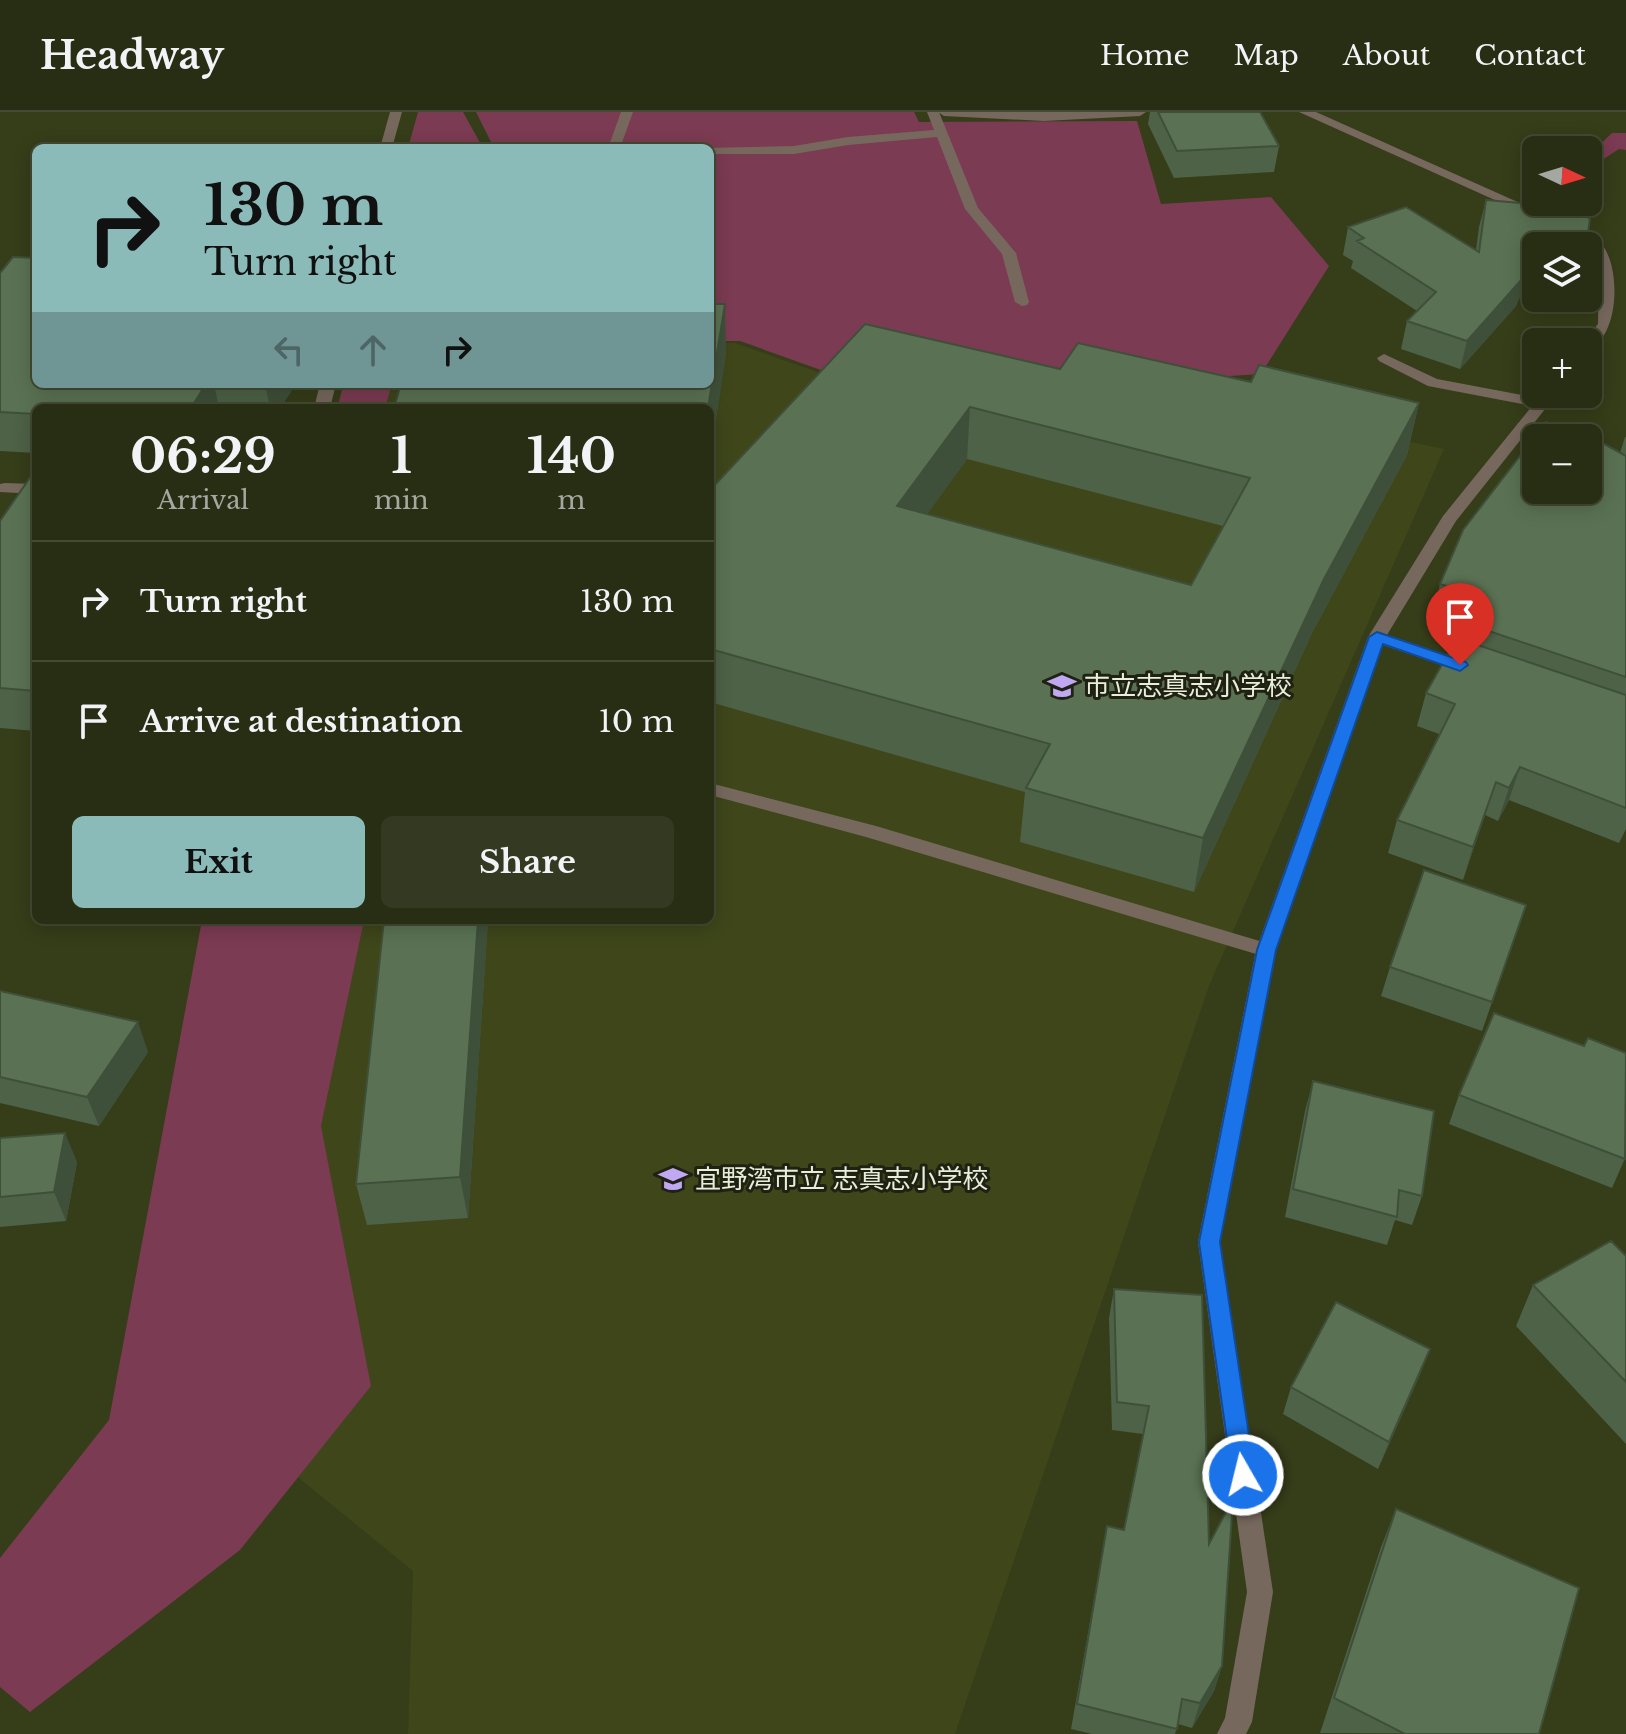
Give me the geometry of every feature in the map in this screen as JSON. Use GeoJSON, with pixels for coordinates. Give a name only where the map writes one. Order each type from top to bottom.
{"type":"FeatureCollection","features":[{"type":"Feature","properties":{"kind":"street"},"geometry":{"type":"LineString","coordinates":[[387,144],[396,112]]}},
{"type":"Feature","properties":{"kind":"street"},"geometry":{"type":"LineString","coordinates":[[615,144],[627,112]]}},
{"type":"Feature","properties":{"kind":"street"},"geometry":{"type":"LineString","coordinates":[[933,112],[972,209],[1009,253],[1022,302]]}},
{"type":"Feature","properties":{"kind":"street"},"geometry":{"type":"LineString","coordinates":[[944,112],[1044,117],[1140,112]]}},
{"type":"Feature","properties":{"kind":"street"},"geometry":{"type":"LineString","coordinates":[[1305,112],[1522,207]]}},
{"type":"Feature","properties":{"kind":"street"},"geometry":{"type":"LineString","coordinates":[[714,150],[794,150],[848,141],[942,133]]}},
{"type":"Feature","properties":{"kind":"street"},"geometry":{"type":"LineString","coordinates":[[1558,222],[1573,228],[1597,247],[1606,269],[1605,325],[1602,329]]}},
{"type":"Feature","properties":{"kind":"street"},"geometry":{"type":"LineString","coordinates":[[1384,358],[1433,383],[1522,396]]}},
{"type":"Feature","properties":{"kind":"street"},"geometry":{"type":"LineString","coordinates":[[1525,424],[1538,408]]}},
{"type":"Feature","properties":{"kind":"street"},"geometry":{"type":"LineString","coordinates":[[1231,1734],[1238,1722],[1260,1592],[1209,1242],[1266,950],[1377,637],[1449,519],[1522,428]]}},
{"type":"Feature","properties":{"kind":"street"},"geometry":{"type":"LineString","coordinates":[[2,490],[32,489]]}},
{"type":"Feature","properties":{"kind":"street"},"geometry":{"type":"LineString","coordinates":[[1377,637],[1480,672]]}},
{"type":"Feature","properties":{"kind":"street"},"geometry":{"type":"LineString","coordinates":[[714,790],[884,836],[1266,950]]}},
{"type":"Feature","properties":{"kind":"shaded area"},"geometry":{"type":"Polygon","coordinates":[[[418,112],[463,112],[481,144],[409,144],[418,112]]]}},
{"type":"Feature","properties":{"kind":"shaded area"},"geometry":{"type":"Polygon","coordinates":[[[476,112],[914,112],[919,122],[1137,121],[1161,204],[1271,197],[1329,266],[1261,374],[1058,387],[832,374],[740,341],[714,341],[714,144],[492,144],[476,112]]]}},
{"type":"Feature","properties":{"kind":"shaded area"},"geometry":{"type":"Polygon","coordinates":[[[1612,133],[1626,133],[1626,150],[1619,149],[1602,160],[1602,143],[1612,133]]]}},
{"type":"Feature","properties":{"kind":"shaded area","name":"宜野湾市立 志真志小学校"},"geometry":{"type":"Polygon","coordinates":[[[714,343],[735,343],[829,376],[1150,386],[1444,449],[1209,986],[955,1734],[408,1734],[413,1571],[170,1373],[248,924],[714,924],[714,404],[339,404],[341,388],[714,388],[714,343]]]}},
{"type":"Feature","properties":{"kind":"shaded area"},"geometry":{"type":"Polygon","coordinates":[[[343,388],[391,388],[386,404],[338,404],[343,388]]]}},
{"type":"Feature","properties":{"kind":"shaded area"},"geometry":{"type":"Polygon","coordinates":[[[201,924],[363,924],[321,1126],[371,1386],[240,1550],[30,1712],[0,1687],[0,1558],[109,1420],[201,924]]]}},
{"type":"Feature","properties":{"kind":"building"},"geometry":{"type":"Polygon","coordinates":[[[1158,112],[1260,112],[1279,146],[1177,151],[1158,112]]]}},
{"type":"Feature","properties":{"kind":"building"},"geometry":{"type":"Polygon","coordinates":[[[1486,200],[1522,203],[1522,216],[1586,216],[1590,219],[1588,232],[1522,232],[1522,279],[1467,341],[1407,321],[1436,292],[1357,241],[1364,238],[1348,227],[1406,207],[1479,252],[1486,200]]]}},
{"type":"Feature","properties":{"kind":"building"},"geometry":{"type":"Polygon","coordinates":[[[13,257],[32,258],[32,388],[204,388],[194,404],[32,404],[32,414],[0,412],[0,273],[13,257]]]}},
{"type":"Feature","properties":{"kind":"building"},"geometry":{"type":"Polygon","coordinates":[[[714,304],[725,304],[714,371],[714,304]]]}},
{"type":"Feature","properties":{"kind":"building"},"geometry":{"type":"Polygon","coordinates":[[[865,324],[1060,369],[1078,343],[1251,382],[1259,365],[1419,403],[1324,579],[1203,838],[1026,788],[1050,744],[714,650],[714,486],[865,324]],[[970,407],[897,506],[1191,585],[1250,478],[970,407]]]}},
{"type":"Feature","properties":{"kind":"building"},"geometry":{"type":"Polygon","coordinates":[[[400,388],[711,388],[709,404],[395,404],[400,388]]]}},
{"type":"Feature","properties":{"kind":"building"},"geometry":{"type":"Polygon","coordinates":[[[1602,443],[1626,456],[1626,677],[1465,623],[1480,596],[1440,584],[1463,530],[1522,453],[1522,504],[1602,504],[1602,443]]]}},
{"type":"Feature","properties":{"kind":"building"},"geometry":{"type":"Polygon","coordinates":[[[32,475],[32,691],[0,688],[0,521],[32,475]]]}},
{"type":"Feature","properties":{"kind":"building"},"geometry":{"type":"Polygon","coordinates":[[[1457,638],[1626,695],[1626,808],[1520,767],[1509,788],[1496,782],[1473,847],[1397,820],[1455,704],[1426,693],[1457,638]]]}},
{"type":"Feature","properties":{"kind":"building"},"geometry":{"type":"Polygon","coordinates":[[[1424,870],[1526,905],[1492,1002],[1390,967],[1424,870]]]}},
{"type":"Feature","properties":{"kind":"building"},"geometry":{"type":"Polygon","coordinates":[[[384,924],[478,924],[460,1177],[356,1184],[384,924]]]}},
{"type":"Feature","properties":{"kind":"building"},"geometry":{"type":"Polygon","coordinates":[[[0,991],[138,1022],[87,1097],[0,1077],[0,991]]]}},
{"type":"Feature","properties":{"kind":"building"},"geometry":{"type":"Polygon","coordinates":[[[1494,1013],[1584,1046],[1588,1038],[1626,1053],[1625,1159],[1459,1095],[1494,1013]]]}},
{"type":"Feature","properties":{"kind":"building"},"geometry":{"type":"Polygon","coordinates":[[[1313,1081],[1434,1111],[1422,1196],[1399,1190],[1397,1217],[1293,1189],[1313,1081]]]}},
{"type":"Feature","properties":{"kind":"building"},"geometry":{"type":"Polygon","coordinates":[[[65,1133],[54,1192],[0,1197],[0,1138],[65,1133]]]}},
{"type":"Feature","properties":{"kind":"building"},"geometry":{"type":"Polygon","coordinates":[[[1611,1241],[1626,1256],[1626,1382],[1533,1285],[1611,1241]]]}},
{"type":"Feature","properties":{"kind":"building"},"geometry":{"type":"Polygon","coordinates":[[[1114,1289],[1202,1295],[1209,1544],[1233,1499],[1222,1666],[1200,1703],[1182,1699],[1177,1729],[1077,1704],[1107,1526],[1124,1530],[1149,1406],[1117,1402],[1114,1289]]]}},
{"type":"Feature","properties":{"kind":"building"},"geometry":{"type":"Polygon","coordinates":[[[1336,1302],[1430,1349],[1389,1442],[1291,1387],[1336,1302]]]}},
{"type":"Feature","properties":{"kind":"building"},"geometry":{"type":"Polygon","coordinates":[[[1396,1509],[1579,1588],[1539,1734],[1405,1734],[1334,1698],[1396,1509]]]}},
{"type":"Feature","properties":{"kind":"place","name":"市立志真志小学校"},"geometry":{"type":"Point","coordinates":[1062,686]}},
{"type":"Feature","properties":{"kind":"place","name":"宜野湾市立 志真志小学校"},"geometry":{"type":"Point","coordinates":[673,1179]}},
{"type":"Feature","properties":{"kind":"route"},"geometry":{"type":"LineString","coordinates":[[1243,1475],[1209,1242],[1266,950],[1377,637],[1460,665]]}}]}
